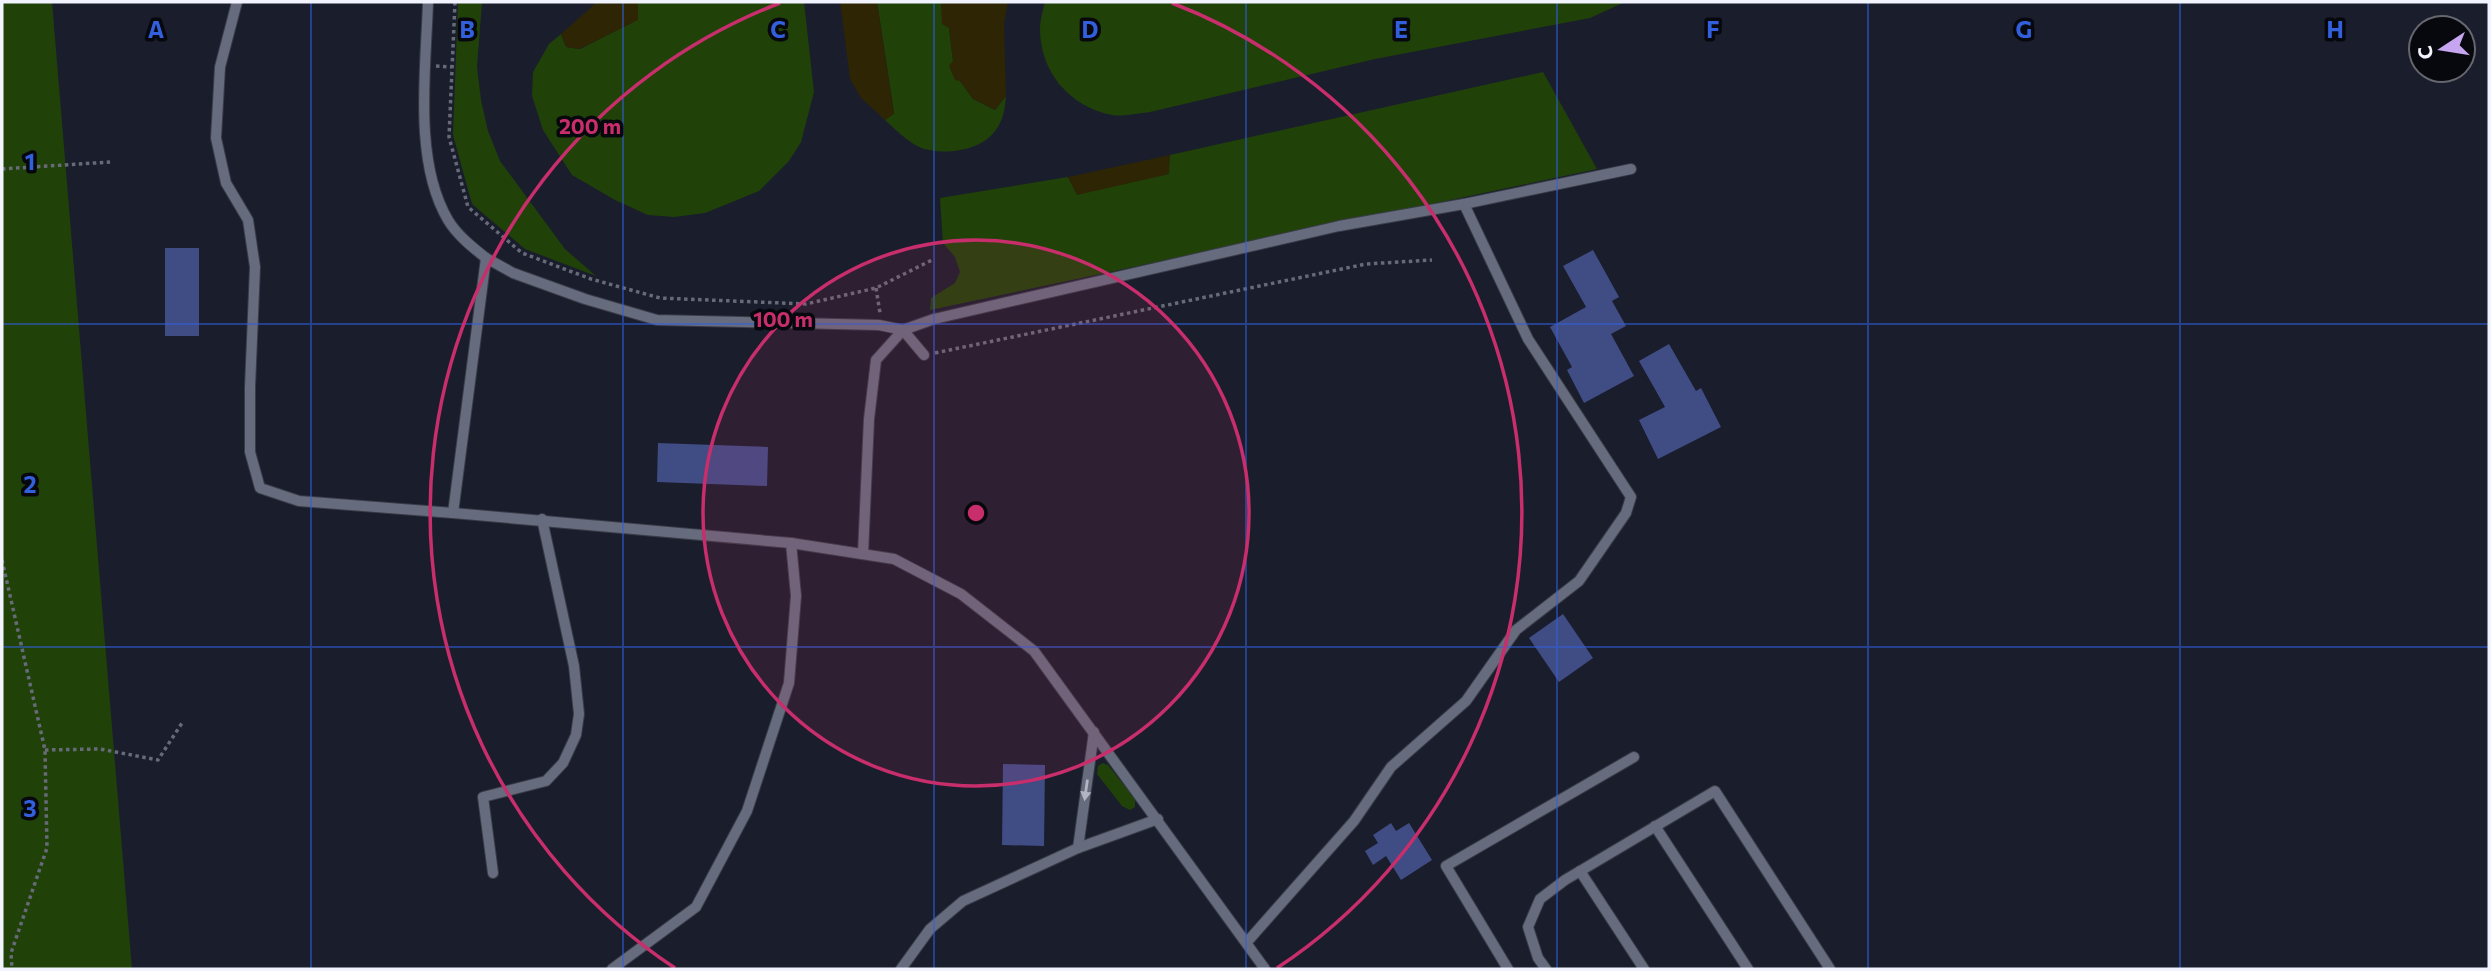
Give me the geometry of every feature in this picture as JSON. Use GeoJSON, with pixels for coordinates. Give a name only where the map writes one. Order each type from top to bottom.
{"type":"FeatureCollection","features":[{"type":"Feature","properties":{"kind":"lane"},"geometry":{"type":"LineString","coordinates":[[237,2],[220,67],[216,138],[226,183],[248,220],[255,267],[250,452],[260,488],[299,501],[542,519],[791,543],[894,559],[961,594],[1034,651],[1265,969]]}},
{"type":"Feature","properties":{"kind":"lane"},"geometry":{"type":"LineString","coordinates":[[428,2],[425,142],[434,190],[448,221],[467,243],[486,258],[513,273],[657,320],[879,325],[903,330],[934,320],[1339,226],[1465,204],[1631,169]]}},
{"type":"Feature","properties":{"kind":"lane"},"geometry":{"type":"LineString","coordinates":[[1247,942],[1354,821],[1391,767],[1466,701],[1516,630],[1579,581],[1626,513],[1631,497],[1528,339],[1465,204]]}},
{"type":"Feature","properties":{"kind":"lane"},"geometry":{"type":"LineString","coordinates":[[453,513],[486,258]]}},
{"type":"Feature","properties":{"kind":"lane"},"geometry":{"type":"LineString","coordinates":[[903,330],[924,355]]}},
{"type":"Feature","properties":{"kind":"lane"},"geometry":{"type":"LineString","coordinates":[[863,554],[869,418],[876,360],[903,330]]}},
{"type":"Feature","properties":{"kind":"lane"},"geometry":{"type":"LineString","coordinates":[[494,873],[483,797],[546,781],[564,763],[576,735],[579,715],[574,666],[542,519]]}},
{"type":"Feature","properties":{"kind":"lane"},"geometry":{"type":"LineString","coordinates":[[612,969],[696,906],[747,811],[789,683],[796,596],[791,543]]}},
{"type":"Feature","properties":{"kind":"lane"},"geometry":{"type":"LineString","coordinates":[[1078,848],[1094,732]]}},
{"type":"Feature","properties":{"kind":"lane"},"geometry":{"type":"LineString","coordinates":[[1508,969],[1446,866],[1634,757]]}},
{"type":"Feature","properties":{"kind":"lane"},"geometry":{"type":"LineString","coordinates":[[1546,969],[1538,958],[1528,927],[1540,899],[1580,871],[1715,791],[1830,969]]}},
{"type":"Feature","properties":{"kind":"lane"},"geometry":{"type":"LineString","coordinates":[[901,969],[930,929],[963,901],[1078,848],[1158,819]]}},
{"type":"Feature","properties":{"kind":"lane"},"geometry":{"type":"LineString","coordinates":[[1655,826],[1748,969]]}},
{"type":"Feature","properties":{"kind":"lane"},"geometry":{"type":"LineString","coordinates":[[1580,871],[1644,969]]}},
{"type":"Feature","properties":{"kind":"path"},"geometry":{"type":"LineString","coordinates":[[454,2],[449,138],[468,207],[522,253],[591,279],[660,298],[806,304],[876,288],[934,259]]}},
{"type":"Feature","properties":{"kind":"path"},"geometry":{"type":"LineString","coordinates":[[434,66],[451,66]]}},
{"type":"Feature","properties":{"kind":"path"},"geometry":{"type":"LineString","coordinates":[[2,169],[110,162]]}},
{"type":"Feature","properties":{"kind":"path"},"geometry":{"type":"LineString","coordinates":[[461,211],[468,207]]}},
{"type":"Feature","properties":{"kind":"path"},"geometry":{"type":"LineString","coordinates":[[924,355],[1366,264],[1432,260]]}},
{"type":"Feature","properties":{"kind":"path"},"geometry":{"type":"LineString","coordinates":[[876,288],[880,304]]}},
{"type":"Feature","properties":{"kind":"path"},"geometry":{"type":"LineString","coordinates":[[2,560],[45,750],[47,848],[11,953],[12,969]]}},
{"type":"Feature","properties":{"kind":"path"},"geometry":{"type":"LineString","coordinates":[[45,750],[100,749],[159,760],[182,723]]}},
{"type":"Feature","properties":{"kind":"green space"},"geometry":{"type":"Polygon","coordinates":[[[2,2],[52,2],[132,969],[2,969],[2,2]]]}},
{"type":"Feature","properties":{"kind":"green space"},"geometry":{"type":"Polygon","coordinates":[[[458,2],[482,2],[477,67],[488,131],[500,161],[565,249],[596,276],[525,249],[472,204],[453,135],[458,2]]]}},
{"type":"Feature","properties":{"kind":"green space"},"geometry":{"type":"Polygon","coordinates":[[[638,2],[804,2],[814,92],[801,142],[789,161],[759,191],[705,213],[674,217],[648,215],[572,175],[543,130],[532,96],[533,72],[549,44],[561,34],[566,47],[580,49],[637,20],[638,2]]]}},
{"type":"Feature","properties":{"kind":"green space"},"geometry":{"type":"Polygon","coordinates":[[[877,2],[943,2],[941,5],[949,28],[953,61],[960,81],[973,99],[995,110],[1006,96],[1002,119],[988,138],[970,148],[928,150],[910,142],[885,120],[894,113],[877,2]]]}},
{"type":"Feature","properties":{"kind":"green space"},"geometry":{"type":"Polygon","coordinates":[[[1045,2],[1625,2],[1590,18],[1375,59],[1150,112],[1121,116],[1097,111],[1083,104],[1060,85],[1052,73],[1041,45],[1040,26],[1045,2]]]}},
{"type":"Feature","properties":{"kind":"green space"},"geometry":{"type":"Polygon","coordinates":[[[1543,72],[1597,169],[930,310],[931,298],[955,283],[960,272],[955,257],[943,243],[940,198],[1068,177],[1077,194],[1168,174],[1170,155],[1543,72]]]}},
{"type":"Feature","properties":{"kind":"green space"},"geometry":{"type":"Polygon","coordinates":[[[1103,763],[1108,765],[1135,799],[1135,807],[1130,810],[1122,806],[1097,774],[1098,766],[1103,763]]]}},
{"type":"Feature","properties":{"kind":"sand"},"geometry":{"type":"Polygon","coordinates":[[[597,2],[638,2],[638,20],[579,49],[566,47],[561,34],[597,2]]]}},
{"type":"Feature","properties":{"kind":"sand"},"geometry":{"type":"Polygon","coordinates":[[[840,2],[877,2],[894,114],[885,120],[861,98],[850,79],[840,2]]]}},
{"type":"Feature","properties":{"kind":"sand"},"geometry":{"type":"Polygon","coordinates":[[[943,2],[1008,2],[1004,24],[1006,96],[995,110],[973,99],[960,81],[955,80],[949,66],[953,61],[949,28],[942,24],[943,2]]]}},
{"type":"Feature","properties":{"kind":"sand"},"geometry":{"type":"Polygon","coordinates":[[[1170,155],[1169,174],[1077,195],[1068,177],[1170,155]]]}},
{"type":"Feature","properties":{"kind":"building"},"geometry":{"type":"Polygon","coordinates":[[[165,248],[199,248],[199,336],[165,336],[165,248]]]}},
{"type":"Feature","properties":{"kind":"building"},"geometry":{"type":"Polygon","coordinates":[[[1593,250],[1619,297],[1612,301],[1626,326],[1611,334],[1634,376],[1584,403],[1567,370],[1572,367],[1550,327],[1586,307],[1563,266],[1593,250]]]}},
{"type":"Feature","properties":{"kind":"building"},"geometry":{"type":"Polygon","coordinates":[[[1669,344],[1696,391],[1701,388],[1721,427],[1658,459],[1639,420],[1665,407],[1639,361],[1669,344]]]}},
{"type":"Feature","properties":{"kind":"building"},"geometry":{"type":"Polygon","coordinates":[[[658,443],[768,447],[767,486],[657,482],[658,443]]]}},
{"type":"Feature","properties":{"kind":"building"},"geometry":{"type":"Polygon","coordinates":[[[1563,614],[1593,658],[1559,682],[1529,638],[1563,614]]]}},
{"type":"Feature","properties":{"kind":"building"},"geometry":{"type":"Polygon","coordinates":[[[1003,764],[1045,765],[1044,846],[1002,845],[1003,764]]]}},
{"type":"Feature","properties":{"kind":"building"},"geometry":{"type":"Polygon","coordinates":[[[1391,823],[1396,831],[1409,823],[1432,860],[1401,880],[1386,856],[1373,865],[1365,851],[1378,843],[1373,835],[1391,823]]]}}]}
